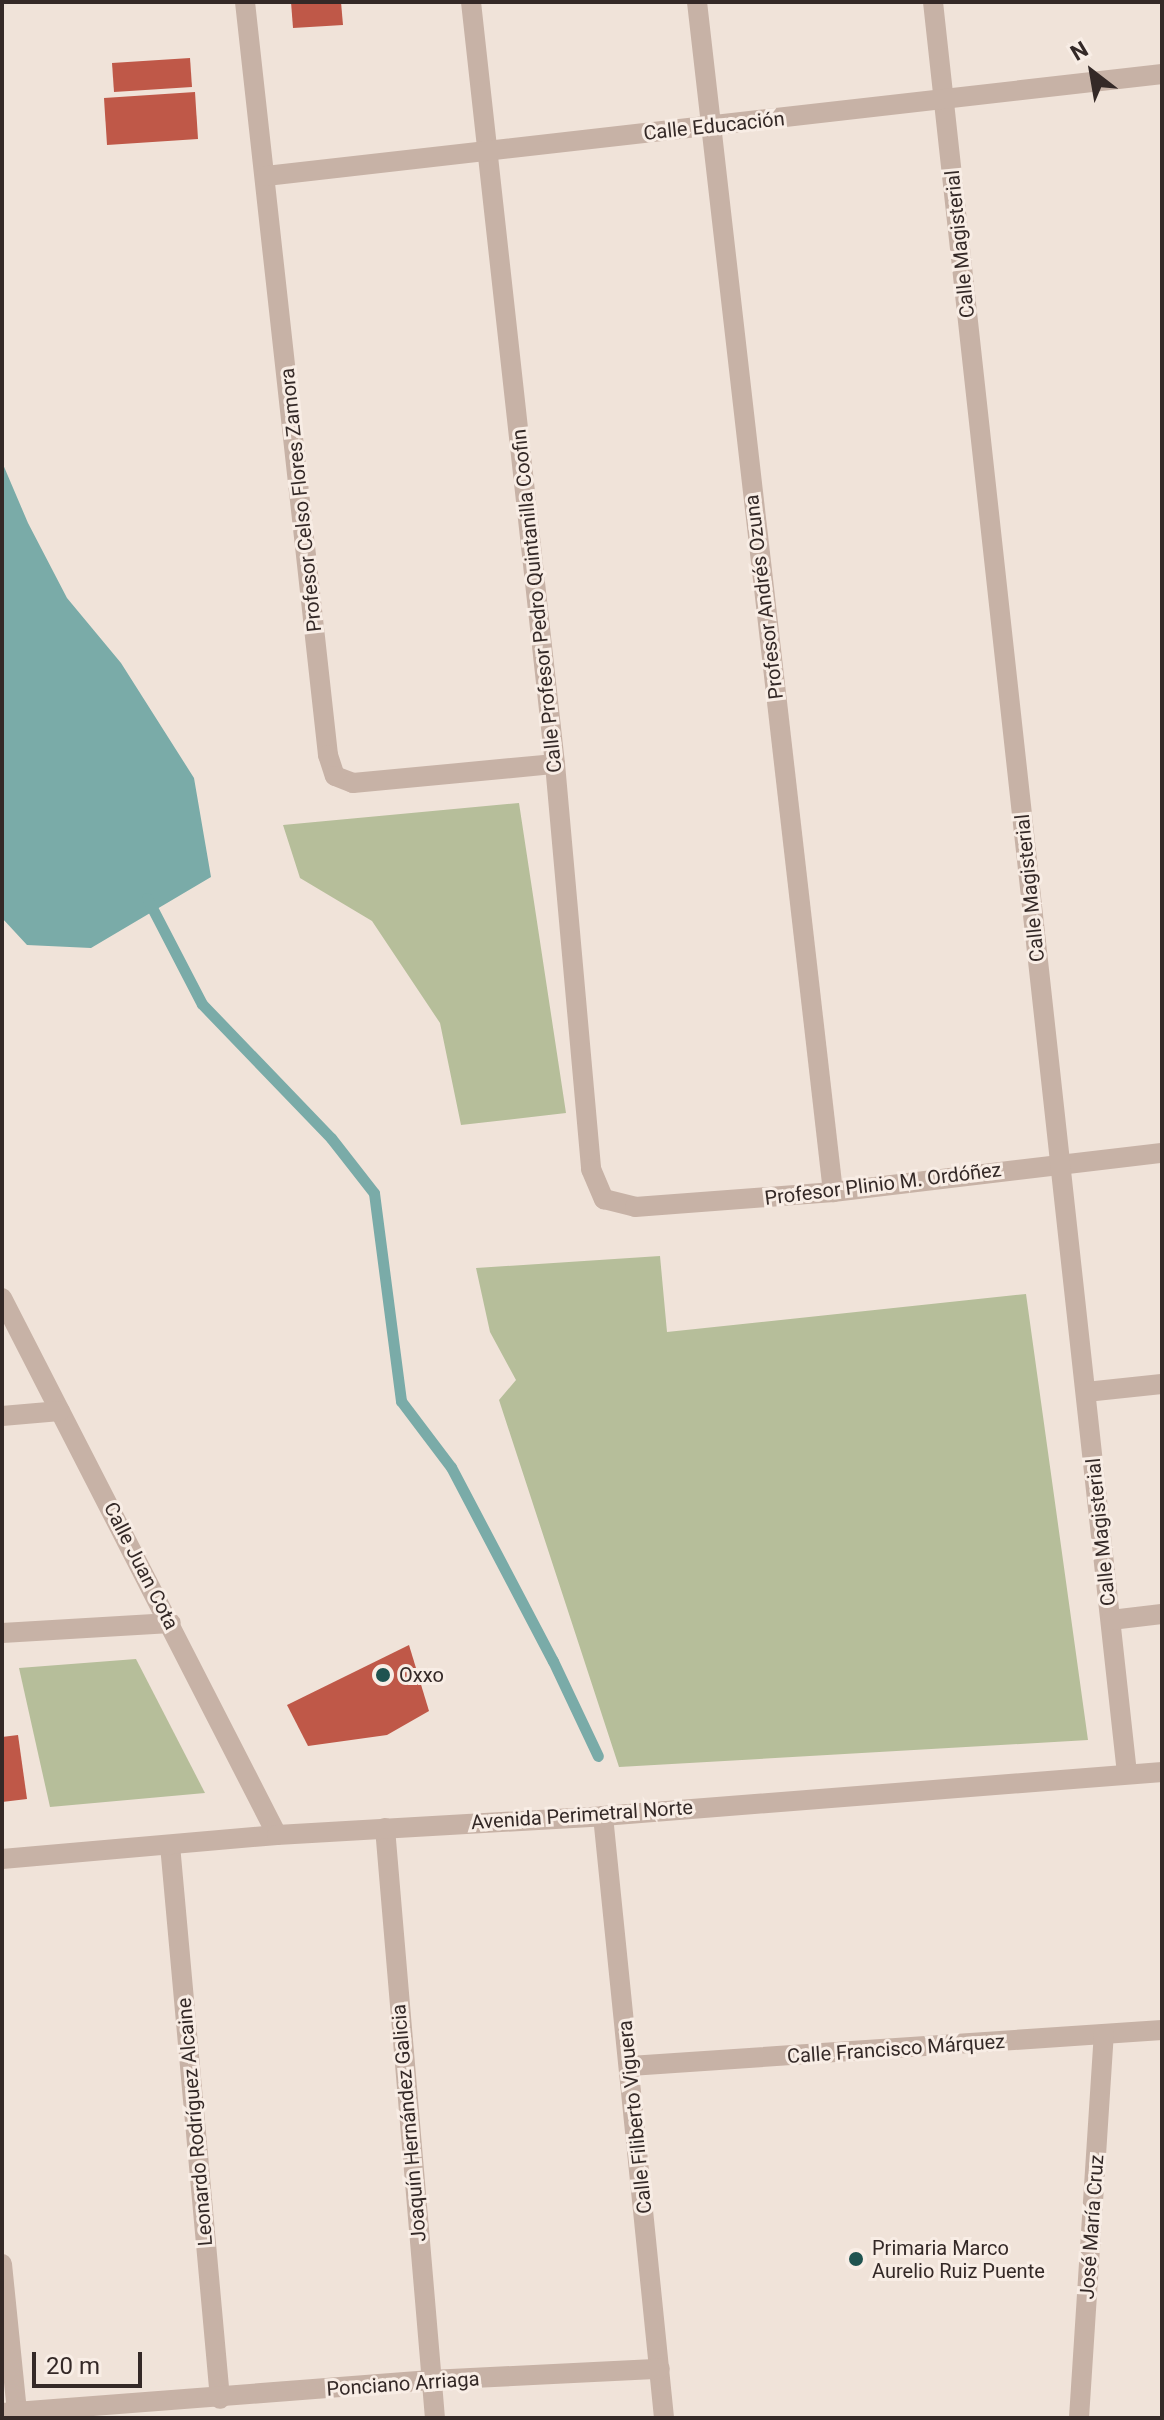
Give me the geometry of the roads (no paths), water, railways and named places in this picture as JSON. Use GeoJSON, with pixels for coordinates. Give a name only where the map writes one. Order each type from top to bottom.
{"type":"FeatureCollection","features":[{"type":"Feature","properties":{"kind":"street","name":"Profesor Celso Flores Zamora"},"geometry":{"type":"LineString","coordinates":[[245,2],[328,755],[335,776],[353,783],[555,764]]}},
{"type":"Feature","properties":{"kind":"street","name":"Calle Profesor Pedro Quintanilla Coofin"},"geometry":{"type":"LineString","coordinates":[[471,2],[555,764],[591,1169],[604,1199]]}},
{"type":"Feature","properties":{"kind":"street","name":"Profesor Andrés Ozuna"},"geometry":{"type":"LineString","coordinates":[[697,2],[833,1192]]}},
{"type":"Feature","properties":{"kind":"street","name":"Calle Magisterial"},"geometry":{"type":"LineString","coordinates":[[933,2],[1127,1773]]}},
{"type":"Feature","properties":{"kind":"street","name":"Calle Educación"},"geometry":{"type":"LineString","coordinates":[[266,176],[1162,74]]}},
{"type":"Feature","properties":{"kind":"street","name":"Profesor Plinio M. Ordóñez"},"geometry":{"type":"LineString","coordinates":[[604,1199],[635,1207],[833,1192],[1162,1153]]}},
{"type":"Feature","properties":{"kind":"street","name":"Calle Juan Cota"},"geometry":{"type":"LineString","coordinates":[[2,1298],[277,1835]]}},
{"type":"Feature","properties":{"kind":"street"},"geometry":{"type":"LineString","coordinates":[[1086,1392],[1162,1384]]}},
{"type":"Feature","properties":{"kind":"street"},"geometry":{"type":"LineString","coordinates":[[2,1416],[60,1411]]}},
{"type":"Feature","properties":{"kind":"street"},"geometry":{"type":"LineString","coordinates":[[1111,1620],[1162,1614]]}},
{"type":"Feature","properties":{"kind":"street"},"geometry":{"type":"LineString","coordinates":[[2,1633],[171,1623]]}},
{"type":"Feature","properties":{"kind":"street","name":"Avenida Perimetral Norte"},"geometry":{"type":"LineString","coordinates":[[2,1859],[277,1835],[603,1816],[1162,1772]]}},
{"type":"Feature","properties":{"kind":"street","name":"Calle Filiberto Viguera"},"geometry":{"type":"LineString","coordinates":[[603,1816],[664,2418]]}},
{"type":"Feature","properties":{"kind":"street","name":"Joaquín Hernández Galicia"},"geometry":{"type":"LineString","coordinates":[[385,1828],[435,2418]]}},
{"type":"Feature","properties":{"kind":"street","name":"Leonardo Rodríguez Alcaine"},"geometry":{"type":"LineString","coordinates":[[170,1845],[220,2399]]}},
{"type":"Feature","properties":{"kind":"street","name":"Calle Francisco Márquez"},"geometry":{"type":"LineString","coordinates":[[630,2066],[1162,2030]]}},
{"type":"Feature","properties":{"kind":"street","name":"José María Cruz"},"geometry":{"type":"LineString","coordinates":[[1079,2418],[1104,2035]]}},
{"type":"Feature","properties":{"kind":"street"},"geometry":{"type":"LineString","coordinates":[[2,2264],[10,2413]]}},
{"type":"Feature","properties":{"kind":"street","name":"Ponciano Arriaga"},"geometry":{"type":"LineString","coordinates":[[10,2413],[220,2399],[431,2380],[660,2369]]}},
{"type":"Feature","properties":{"kind":"water"},"geometry":{"type":"Polygon","coordinates":[[[2,462],[28,523],[67,598],[121,663],[194,778],[211,877],[91,948],[27,945],[2,918],[2,462]]]}},
{"type":"Feature","properties":{"kind":"waterway"},"geometry":{"type":"LineString","coordinates":[[147,898],[202,1004],[331,1138],[374,1193],[401,1401],[451,1467],[553,1661],[598,1756]]}},
{"type":"Feature","properties":{"kind":"place","name":"Oxxo"},"geometry":{"type":"Point","coordinates":[383,1675]}},
{"type":"Feature","properties":{"kind":"place","name":"Primaria Marco Aurelio Ruiz Puente"},"geometry":{"type":"Point","coordinates":[856,2259]}}]}
